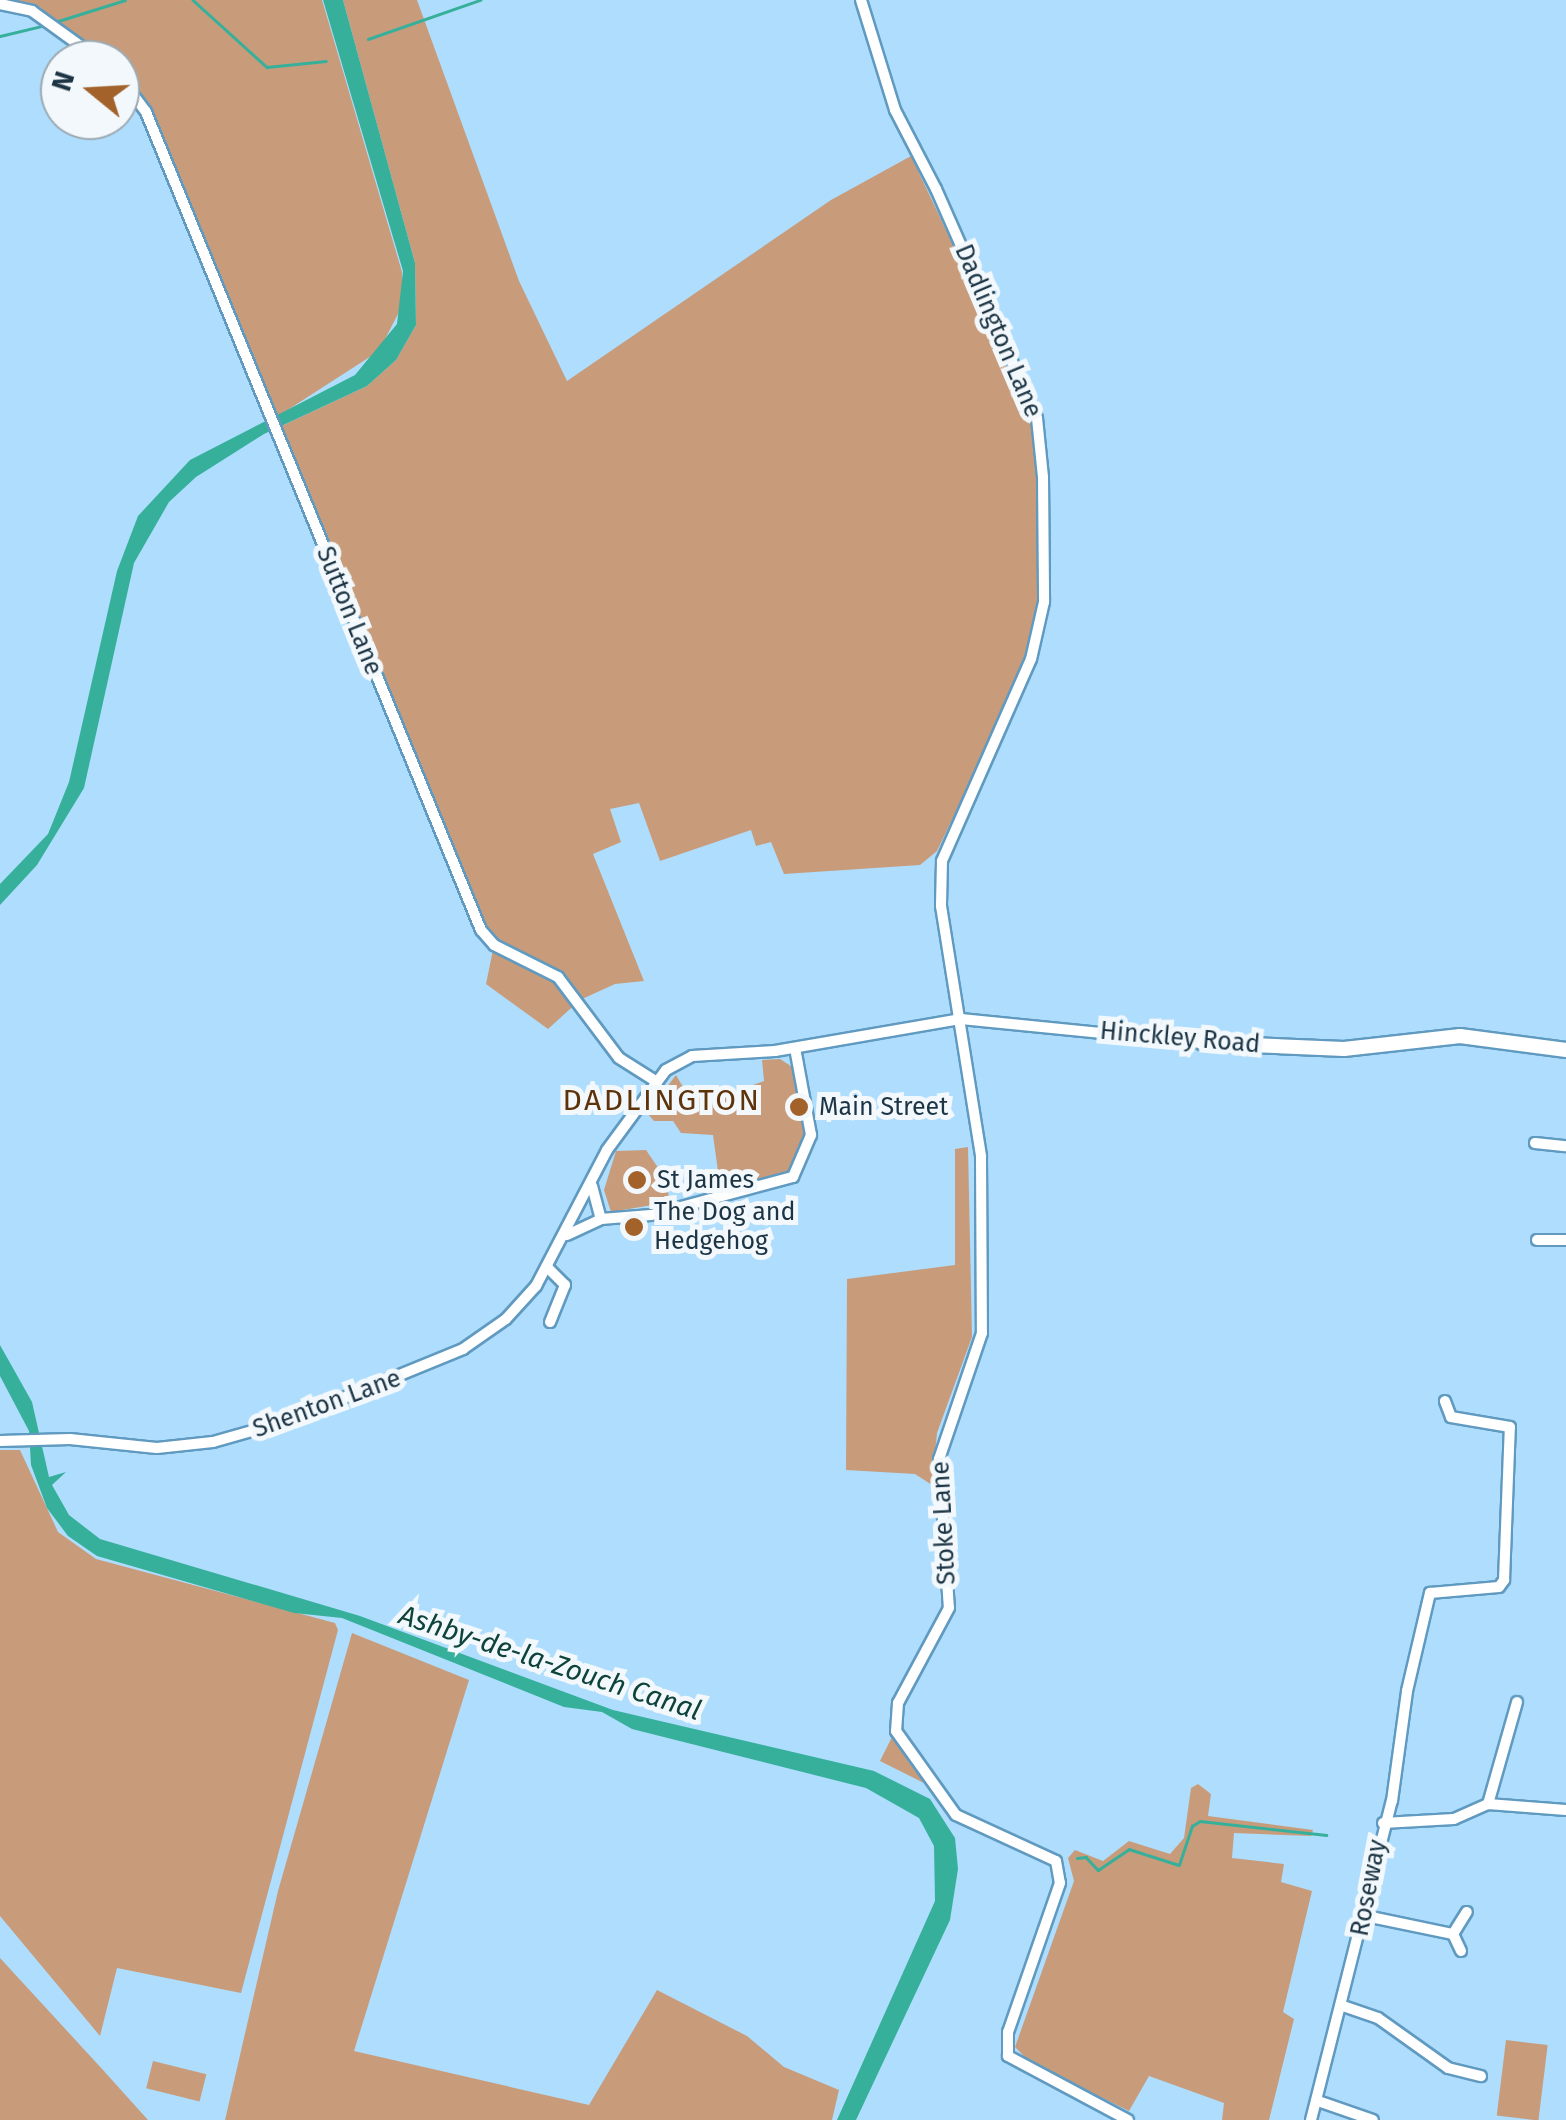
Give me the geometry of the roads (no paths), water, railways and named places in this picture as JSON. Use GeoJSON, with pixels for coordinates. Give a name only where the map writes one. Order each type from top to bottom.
{"type":"FeatureCollection","features":[{"type":"Feature","properties":{"kind":"street","name":"Dadlington Lane"},"geometry":{"type":"LineString","coordinates":[[861,0],[894,110],[1008,349],[1042,446],[1039,629],[942,860],[940,906],[961,1019]]}},
{"type":"Feature","properties":{"kind":"street"},"geometry":{"type":"LineString","coordinates":[[0,4],[32,11],[72,40]]}},
{"type":"Feature","properties":{"kind":"street","name":"Sutton Lane"},"geometry":{"type":"LineString","coordinates":[[140,104],[482,930],[494,945],[558,977],[620,1058],[657,1082]]}},
{"type":"Feature","properties":{"kind":"street","name":"Hinckley Road"},"geometry":{"type":"LineString","coordinates":[[795,1048],[961,1019],[1203,1043],[1344,1049],[1460,1036],[1566,1050]]}},
{"type":"Feature","properties":{"kind":"street","name":"Stoke Lane"},"geometry":{"type":"LineString","coordinates":[[961,1019],[981,1158],[982,1333],[938,1459],[948,1608],[898,1703],[894,1721],[912,1760],[956,1815],[1047,1856],[1059,1868],[1007,2048],[1022,2067],[1128,2120]]}},
{"type":"Feature","properties":{"kind":"street"},"geometry":{"type":"LineString","coordinates":[[566,1236],[601,1218],[651,1216],[793,1177],[811,1135],[795,1048],[705,1052],[674,1063],[608,1150],[592,1186],[601,1218]]}},
{"type":"Feature","properties":{"kind":"street"},"geometry":{"type":"LineString","coordinates":[[1536,1143],[1566,1146]]}},
{"type":"Feature","properties":{"kind":"street","name":"Shenton Lane"},"geometry":{"type":"LineString","coordinates":[[0,1441],[45,1439],[186,1447],[286,1420],[463,1349],[506,1318],[548,1268],[592,1186]]}},
{"type":"Feature","properties":{"kind":"street"},"geometry":{"type":"LineString","coordinates":[[1537,1240],[1566,1240]]}},
{"type":"Feature","properties":{"kind":"street"},"geometry":{"type":"LineString","coordinates":[[548,1268],[565,1284],[558,1316]]}},
{"type":"Feature","properties":{"kind":"street","name":"Roseway"},"geometry":{"type":"LineString","coordinates":[[1311,2120],[1366,1916],[1382,1824],[1392,1801],[1416,1655],[1434,1589],[1499,1586],[1506,1570],[1510,1427],[1450,1417],[1445,1401]]}},
{"type":"Feature","properties":{"kind":"street"},"geometry":{"type":"LineString","coordinates":[[1488,1804],[1517,1702]]}},
{"type":"Feature","properties":{"kind":"street"},"geometry":{"type":"LineString","coordinates":[[1382,1824],[1454,1819],[1488,1804],[1566,1810]]}},
{"type":"Feature","properties":{"kind":"street"},"geometry":{"type":"LineString","coordinates":[[1454,1934],[1467,1912]]}},
{"type":"Feature","properties":{"kind":"street"},"geometry":{"type":"LineString","coordinates":[[1366,1916],[1454,1934]]}},
{"type":"Feature","properties":{"kind":"street"},"geometry":{"type":"LineString","coordinates":[[1454,1934],[1461,1951]]}},
{"type":"Feature","properties":{"kind":"street"},"geometry":{"type":"LineString","coordinates":[[1342,2006],[1378,2018],[1448,2068],[1481,2076]]}},
{"type":"Feature","properties":{"kind":"street"},"geometry":{"type":"LineString","coordinates":[[1318,2101],[1374,2120]]}},
{"type":"Feature","properties":{"kind":"waterway"},"geometry":{"type":"LineString","coordinates":[[55,22],[125,0]]}},
{"type":"Feature","properties":{"kind":"waterway"},"geometry":{"type":"LineString","coordinates":[[193,0],[267,67],[326,61]]}},
{"type":"Feature","properties":{"kind":"waterway"},"geometry":{"type":"LineString","coordinates":[[368,39],[480,0]]}},
{"type":"Feature","properties":{"kind":"waterway"},"geometry":{"type":"LineString","coordinates":[[0,36],[42,26]]}},
{"type":"Feature","properties":{"kind":"waterway"},"geometry":{"type":"LineString","coordinates":[[1077,1858],[1086,1857],[1098,1870],[1129,1849],[1179,1865],[1192,1826],[1200,1821],[1326,1835]]}},
{"type":"Feature","properties":{"kind":"place","name":"Main Street"},"geometry":{"type":"Point","coordinates":[799,1107]}},
{"type":"Feature","properties":{"kind":"place","name":"St James"},"geometry":{"type":"Point","coordinates":[637,1180]}},
{"type":"Feature","properties":{"kind":"place","name":"The Dog and Hedgehog"},"geometry":{"type":"Point","coordinates":[634,1227]}},
{"type":"Feature","properties":{"kind":"district","name":"DADLINGTON"},"geometry":{"type":"Point","coordinates":[662,1100]}},
{"type":"Feature","properties":{"kind":"water label","name":"Ashby-de-la-Zouch Canal"},"geometry":{"type":"Point","coordinates":[550,1663]}}]}
